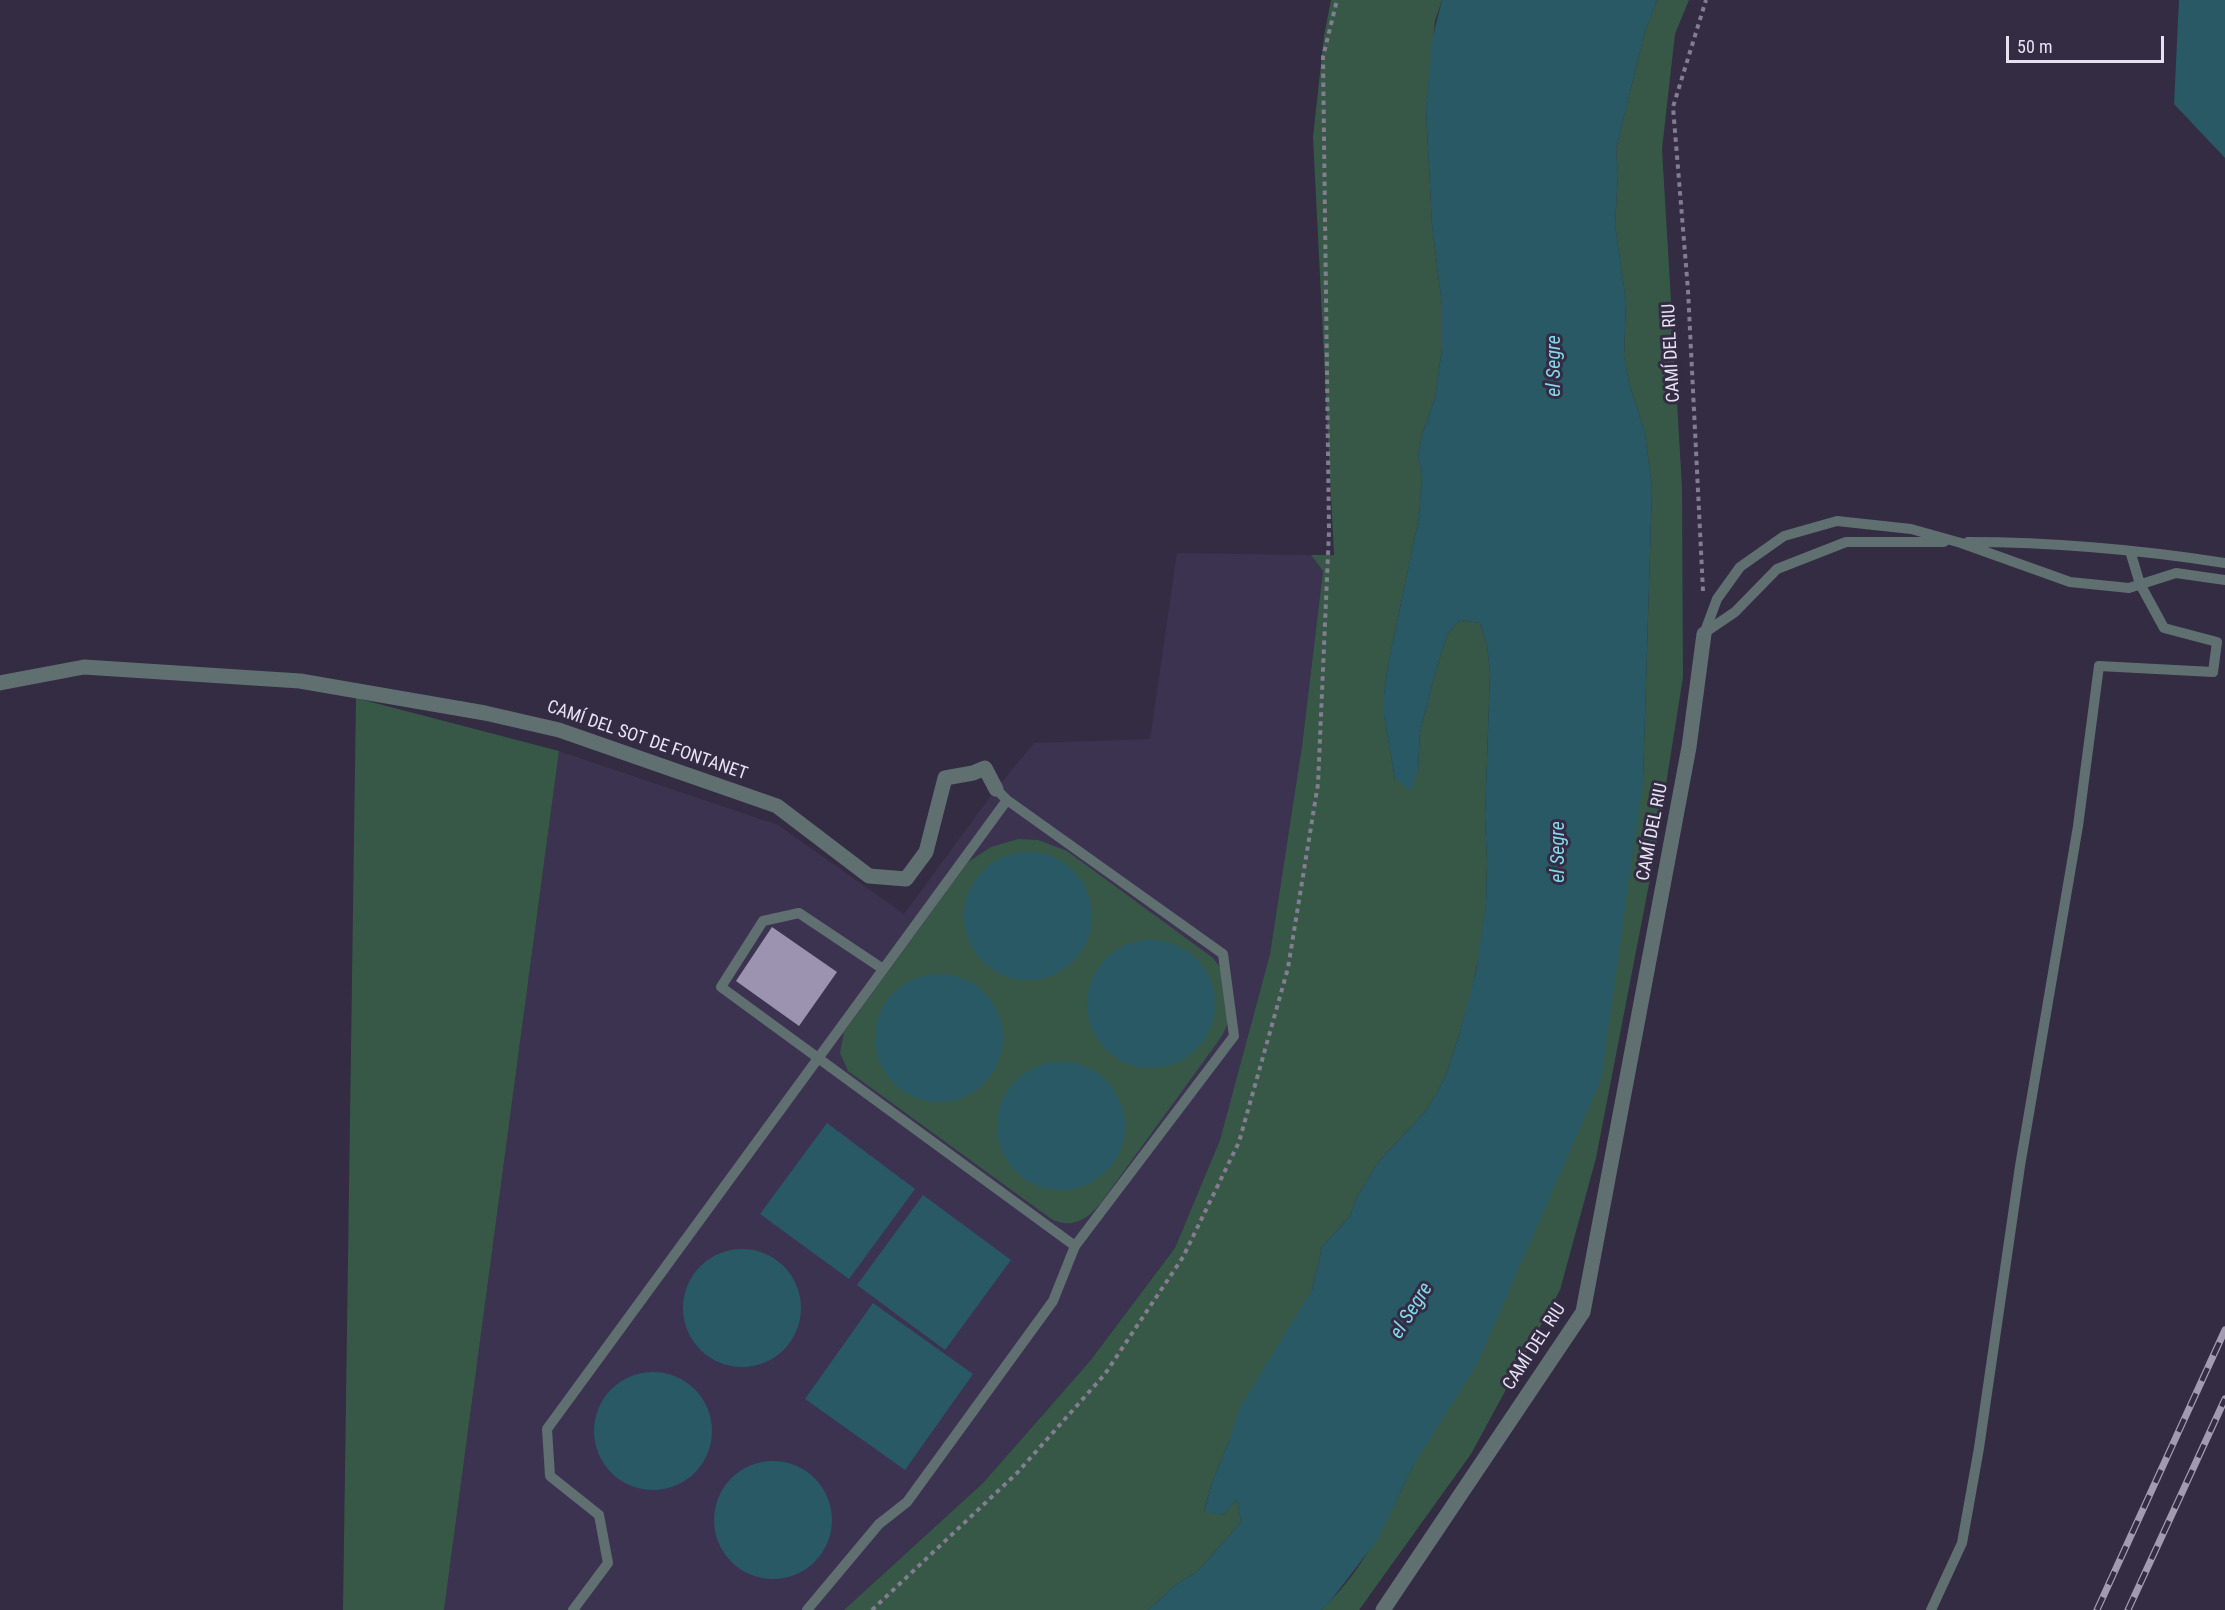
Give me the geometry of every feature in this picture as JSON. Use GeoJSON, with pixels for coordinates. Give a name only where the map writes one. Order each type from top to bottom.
{"type":"FeatureCollection","features":[{"type":"Feature","properties":{"kind":"street","name":"CAMÍ DEL RIU"},"geometry":{"type":"LineString","coordinates":[[1383,1610],[1583,1312],[1689,747],[1704,634]]}},
{"type":"Feature","properties":{"kind":"street","name":"CAMÍ DEL SOT DE FONTANET"},"geometry":{"type":"LineString","coordinates":[[0,682],[84,668],[254,678],[300,681],[485,713],[559,730],[777,806],[869,876],[906,879],[926,852],[945,778],[973,773],[985,768],[1002,794]]}},
{"type":"Feature","properties":{"kind":"lane"},"geometry":{"type":"LineString","coordinates":[[1704,634],[1717,599],[1740,567],[1784,536],[1837,521],[1911,530],[1961,543],[2070,582],[2129,588],[2176,573],[2225,580]]}},
{"type":"Feature","properties":{"kind":"lane"},"geometry":{"type":"LineString","coordinates":[[1704,634],[1735,612],[1777,568],[1846,542],[2000,542],[2130,551],[2225,563]]}},
{"type":"Feature","properties":{"kind":"lane"},"geometry":{"type":"LineString","coordinates":[[1931,1610],[1964,1534],[1979,1448],[2020,1166],[2078,826],[2099,666],[2213,672],[2217,642],[2164,628],[2140,584],[2130,551]]}},
{"type":"Feature","properties":{"kind":"lane"},"geometry":{"type":"LineString","coordinates":[[573,1610],[608,1563],[599,1515],[550,1476],[547,1429],[883,969],[1002,794],[1223,954],[1234,1036],[1075,1246],[1053,1302],[907,1503],[879,1524],[807,1610]]}},
{"type":"Feature","properties":{"kind":"lane"},"geometry":{"type":"LineString","coordinates":[[883,969],[799,913],[763,921],[722,987],[1075,1246]]}},
{"type":"Feature","properties":{"kind":"path"},"geometry":{"type":"LineString","coordinates":[[872,1610],[1017,1473],[1105,1374],[1183,1257],[1239,1142],[1288,968],[1318,784],[1329,532],[1323,57],[1337,0]]}},
{"type":"Feature","properties":{"kind":"path","name":"CAMÍ DEL RIU"},"geometry":{"type":"LineString","coordinates":[[1703,598],[1688,290],[1673,107],[1706,0]]}},
{"type":"Feature","properties":{"kind":"shaded area"},"geometry":{"type":"Polygon","coordinates":[[[1331,0],[1442,0],[1435,21],[1426,110],[1432,225],[1442,305],[1442,348],[1435,398],[1422,435],[1418,455],[1422,474],[1419,517],[1388,665],[1384,715],[1395,779],[1418,771],[1420,732],[1447,635],[1460,620],[1480,623],[1487,645],[1490,673],[1485,817],[1486,904],[1480,950],[1459,1035],[1446,1075],[1436,1095],[1424,1113],[1379,1161],[1357,1197],[1350,1216],[1322,1247],[1312,1290],[1229,1441],[1212,1483],[1204,1511],[1223,1515],[1237,1499],[1241,1522],[1197,1572],[1178,1583],[1148,1610],[844,1610],[983,1483],[1090,1361],[1175,1248],[1220,1140],[1270,954],[1302,746],[1323,571],[1311,555],[1334,555],[1313,137],[1324,36],[1331,0]]]}},
{"type":"Feature","properties":{"kind":"shaded area"},"geometry":{"type":"Polygon","coordinates":[[[1657,0],[1689,0],[1675,34],[1662,149],[1682,487],[1683,677],[1656,848],[1596,1158],[1560,1290],[1471,1454],[1359,1610],[1321,1610],[1336,1595],[1362,1561],[1384,1524],[1413,1466],[1643,781],[1652,488],[1645,433],[1629,383],[1624,356],[1626,301],[1615,225],[1618,174],[1616,149],[1644,35],[1657,0]]]}},
{"type":"Feature","properties":{"kind":"shaded area"},"geometry":{"type":"Polygon","coordinates":[[[1177,553],[1311,555],[1323,571],[1302,746],[1270,954],[1220,1140],[1175,1248],[1090,1361],[983,1483],[844,1610],[444,1610],[559,751],[778,825],[904,914],[996,789],[1034,743],[1150,739],[1177,553]]]}},
{"type":"Feature","properties":{"kind":"shaded area"},"geometry":{"type":"Polygon","coordinates":[[[356,698],[559,751],[444,1610],[343,1610],[356,698]]]}},
{"type":"Feature","properties":{"kind":"shaded area"},"geometry":{"type":"Polygon","coordinates":[[[1018,839],[1038,840],[1067,851],[1213,958],[1223,971],[1229,1020],[1222,1036],[1100,1204],[1090,1215],[1078,1222],[1057,1222],[1050,1218],[848,1071],[840,1053],[844,1032],[968,862],[991,847],[1018,839]]]}},
{"type":"Feature","properties":{"kind":"water","name":"el Segre"},"geometry":{"type":"Polygon","coordinates":[[[1442,0],[1657,0],[1644,35],[1616,149],[1618,174],[1615,225],[1626,301],[1624,356],[1629,383],[1645,433],[1652,488],[1643,781],[1601,1080],[1477,1364],[1413,1466],[1378,1539],[1329,1603],[1321,1610],[1148,1610],[1178,1583],[1197,1572],[1241,1522],[1237,1499],[1223,1515],[1204,1512],[1212,1483],[1240,1407],[1312,1290],[1322,1247],[1350,1216],[1357,1197],[1379,1161],[1424,1113],[1436,1095],[1446,1075],[1459,1035],[1476,971],[1486,904],[1485,817],[1490,673],[1487,645],[1480,623],[1460,620],[1447,635],[1420,732],[1418,771],[1411,791],[1395,779],[1384,715],[1388,665],[1419,517],[1422,474],[1418,455],[1422,435],[1435,398],[1442,348],[1442,305],[1432,225],[1426,110],[1432,40],[1442,0]]]}},
{"type":"Feature","properties":{"kind":"water"},"geometry":{"type":"Polygon","coordinates":[[[2179,0],[2225,0],[2225,158],[2174,104],[2179,0]]]}},
{"type":"Feature","properties":{"kind":"water"},"geometry":{"type":"Polygon","coordinates":[[[1028,852],[1052,857],[1073,871],[1087,892],[1092,916],[1087,940],[1073,961],[1052,975],[1028,980],[1004,975],[983,961],[969,940],[964,916],[969,892],[983,871],[1004,857],[1028,852]]]}},
{"type":"Feature","properties":{"kind":"water"},"geometry":{"type":"Polygon","coordinates":[[[1151,940],[1176,945],[1196,959],[1210,979],[1215,1004],[1210,1029],[1196,1049],[1176,1063],[1151,1068],[1126,1063],[1106,1049],[1092,1029],[1087,1004],[1092,979],[1106,959],[1126,945],[1151,940]]]}},
{"type":"Feature","properties":{"kind":"water"},"geometry":{"type":"Polygon","coordinates":[[[939,974],[963,979],[984,993],[998,1014],[1003,1038],[998,1062],[984,1083],[963,1097],[939,1102],[915,1097],[894,1083],[880,1062],[875,1038],[880,1014],[894,993],[915,979],[939,974]]]}},
{"type":"Feature","properties":{"kind":"water"},"geometry":{"type":"Polygon","coordinates":[[[1061,1062],[1085,1067],[1106,1081],[1120,1102],[1125,1126],[1120,1150],[1106,1171],[1085,1185],[1061,1190],[1037,1185],[1016,1171],[1002,1150],[997,1126],[1002,1102],[1016,1081],[1037,1067],[1061,1062]]]}},
{"type":"Feature","properties":{"kind":"water"},"geometry":{"type":"Polygon","coordinates":[[[827,1123],[915,1189],[849,1279],[760,1214],[827,1123]]]}},
{"type":"Feature","properties":{"kind":"water"},"geometry":{"type":"Polygon","coordinates":[[[923,1195],[1011,1260],[945,1350],[857,1285],[923,1195]]]}},
{"type":"Feature","properties":{"kind":"water"},"geometry":{"type":"Polygon","coordinates":[[[742,1249],[764,1254],[784,1266],[796,1286],[801,1308],[796,1330],[784,1350],[764,1362],[742,1367],[720,1362],[700,1350],[688,1330],[683,1308],[688,1286],[700,1266],[720,1254],[742,1249]]]}},
{"type":"Feature","properties":{"kind":"water"},"geometry":{"type":"Polygon","coordinates":[[[873,1303],[973,1374],[905,1470],[805,1399],[873,1303]]]}},
{"type":"Feature","properties":{"kind":"water"},"geometry":{"type":"Polygon","coordinates":[[[653,1372],[675,1377],[695,1389],[707,1409],[712,1431],[707,1453],[695,1473],[675,1485],[653,1490],[631,1485],[611,1473],[599,1453],[594,1431],[599,1409],[611,1389],[631,1377],[653,1372]]]}},
{"type":"Feature","properties":{"kind":"water"},"geometry":{"type":"Polygon","coordinates":[[[773,1461],[795,1466],[815,1478],[827,1498],[832,1520],[827,1542],[815,1562],[795,1574],[773,1579],[751,1574],[731,1562],[719,1542],[714,1520],[719,1498],[731,1478],[751,1466],[773,1461]]]}},
{"type":"Feature","properties":{"kind":"building"},"geometry":{"type":"Polygon","coordinates":[[[772,927],[837,972],[799,1026],[736,981],[772,927]]]}},
{"type":"Feature","properties":{"kind":"railway"},"geometry":{"type":"LineString","coordinates":[[2097,1610],[2225,1330]]}},
{"type":"Feature","properties":{"kind":"railway"},"geometry":{"type":"LineString","coordinates":[[2128,1610],[2225,1399]]}}]}
